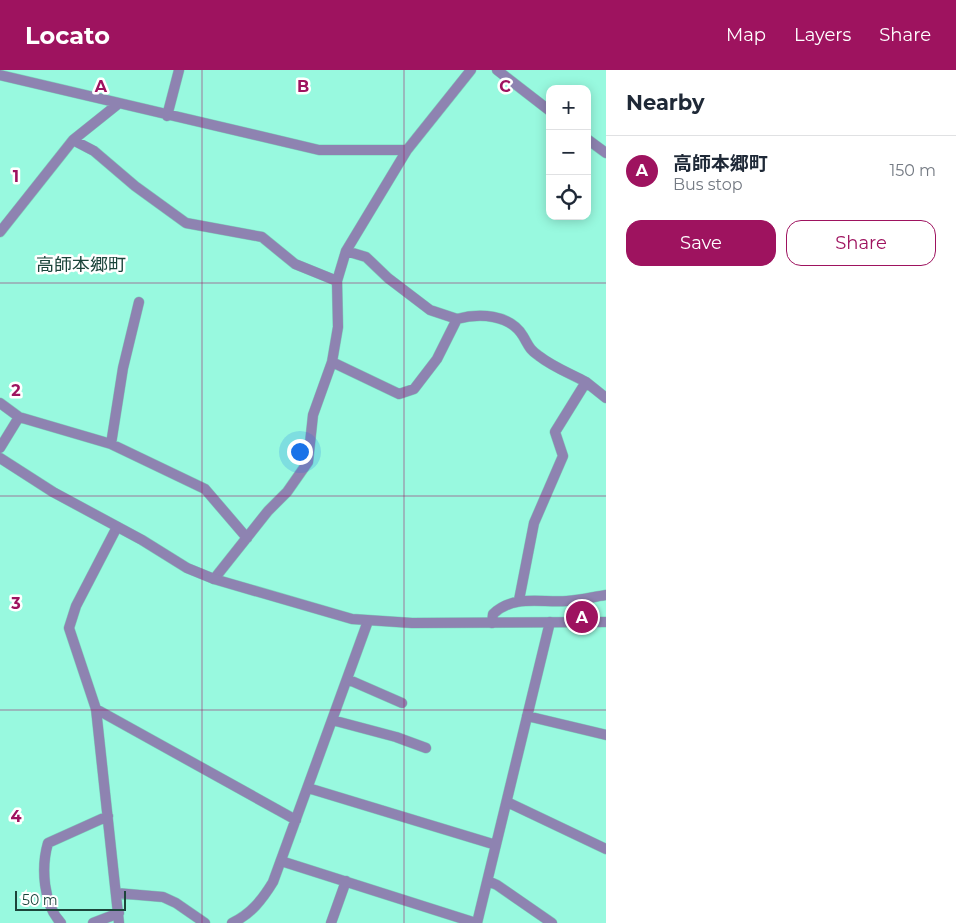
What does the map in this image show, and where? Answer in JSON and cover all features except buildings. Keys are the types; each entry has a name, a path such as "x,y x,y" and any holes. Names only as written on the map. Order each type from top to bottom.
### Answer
{"street":[{"path":"167,116 178,70"},
{"path":"214,578 268,511 287,492 308,462 313,415 332,362 338,327 337,281 346,251 407,150 471,70"},
{"path":"498,70 546,108"},
{"path":"0,75 167,116 320,150 407,150"},
{"path":"0,232 73,140 118,104"},
{"path":"73,140 94,151 135,186 186,223 262,238 295,264 337,281"},
{"path":"591,142 606,153"},
{"path":"346,251 366,258 388,278 430,310 458,319 475,314 501,319 515,327 523,337 526,346 541,358 586,382 606,398"},
{"path":"111,444 122,368 139,302"},
{"path":"332,362 399,394 414,389 437,359 458,319"},
{"path":"519,600 534,522 564,456 555,432 586,382"},
{"path":"0,403 19,417 111,444 204,490 247,538"},
{"path":"0,448 19,417"},
{"path":"0,458 53,492 117,526 187,568 214,578 368,621 606,622"},
{"path":"93,923 119,918 96,709 69,628 76,606 117,526"},
{"path":"492,622 493,614 501,606 519,600 567,601 606,595"},
{"path":"232,923 245,917 263,899 273,882 368,621"},
{"path":"281,861 477,923 550,622"},
{"path":"347,679 402,703"},
{"path":"96,709 296,820"},
{"path":"527,716 606,735"},
{"path":"332,720 396,737 426,748"},
{"path":"308,788 496,845"},
{"path":"507,802 606,849"},
{"path":"61,923 47,900 45,854 48,843 108,816"},
{"path":"488,881 497,885 552,923"},
{"path":"331,923 346,882"},
{"path":"116,893 163,897 176,903 205,923"}],"place":[{"name":"高師本郷町","path":"582,617"}],"district":[{"name":"高師本郷町","path":"81,265"}]}
